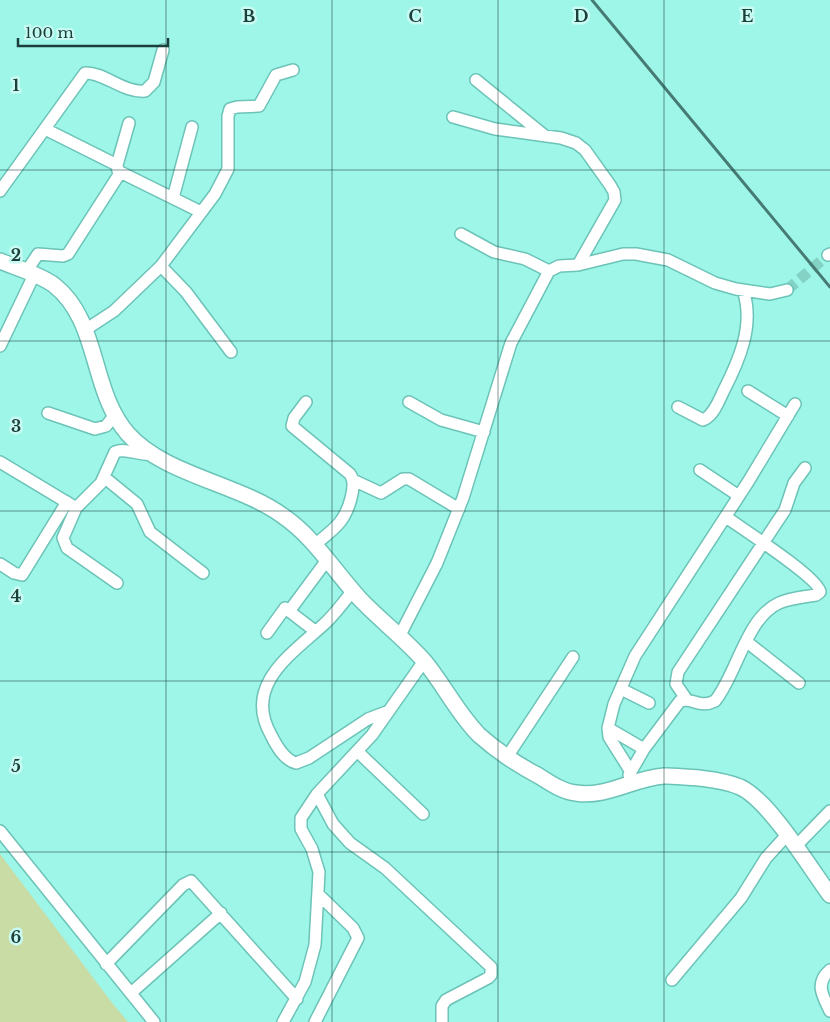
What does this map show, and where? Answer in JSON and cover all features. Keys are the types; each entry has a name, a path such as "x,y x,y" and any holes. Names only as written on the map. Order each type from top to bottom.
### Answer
{"street":[{"path":"0,191 85,73 94,74 134,91 148,90 156,77 163,50"},
{"path":"85,330 114,311 161,266 227,174 229,162 229,111 237,106 259,106 276,75 293,70"},
{"path":"476,80 545,136"},
{"path":"453,117 495,129 570,140 580,145 614,192 614,204 578,265"},
{"path":"0,346 38,254 63,256 68,254 119,169 129,123"},
{"path":"173,198 192,127"},
{"path":"45,129 201,212"},
{"path":"461,234 494,252 525,259 550,271"},
{"path":"400,636 437,563 459,509 511,343 550,271 559,266 578,265 623,254 650,256 668,260 715,283 744,290 775,294 787,290"},
{"path":"0,262 30,274 58,289 77,314 85,330 114,416 134,440 154,454 282,515 314,546 353,591 424,660 479,735 508,757 555,786 573,793 586,794 664,776 733,785 753,796 769,812 830,895"},
{"path":"161,266 186,292 231,352"},
{"path":"678,407 703,420 709,416 720,398 742,349 748,308 744,290"},
{"path":"748,391 788,416"},
{"path":"306,402 294,418 292,426 348,472 353,480 383,493 403,479 409,479 459,509"},
{"path":"409,402 441,420 484,432"},
{"path":"631,772 609,737 608,728 621,689 646,636 726,517 795,404"},
{"path":"48,412 95,429 104,428 114,416"},
{"path":"0,564 14,573 22,575 72,505 96,490 117,450 142,455 154,454"},
{"path":"0,462 72,505"},
{"path":"726,517 763,543 801,570 818,585 820,592 776,604 760,619 715,701 701,705 687,700 676,684 676,676 763,543 788,505 794,483 805,468"},
{"path":"700,470 739,496"},
{"path":"104,477 137,504 150,532 203,573"},
{"path":"314,546 341,521 348,509 353,480"},
{"path":"72,505 65,533 64,546 117,584"},
{"path":"290,610 327,560"},
{"path":"353,591 274,672 263,691 261,702 269,732 288,760 296,763 301,762 368,719 389,711"},
{"path":"267,633 283,609 290,610 315,632"},
{"path":"747,642 799,683"},
{"path":"508,757 573,657"},
{"path":"283,1022 297,1000 305,982 315,946 318,894 317,860 300,824 306,810 317,794 357,751 389,711 424,660"},
{"path":"621,689 649,703"},
{"path":"623,786 644,749 679,703 687,700"},
{"path":"608,728 644,749"},
{"path":"357,751 423,814"},
{"path":"317,794 334,824 350,843 385,868 491,967 491,975 488,978 444,1003 442,1022"},
{"path":"672,980 741,898 766,858 791,842 830,812"},
{"path":"0,831 154,1022"},
{"path":"106,964 188,881 197,885 297,1000"},
{"path":"315,1022 358,938 353,928 318,894"},
{"path":"131,993 221,913"},
{"path":"830,970 823,976 820,988 830,1011"}],"green space":[{"path":"0,854 113,1004 128,1022 0,1022"}],"tunnel":[{"path":"787,290 828,255"}],"railway":[{"path":"592,0 830,287"}]}
